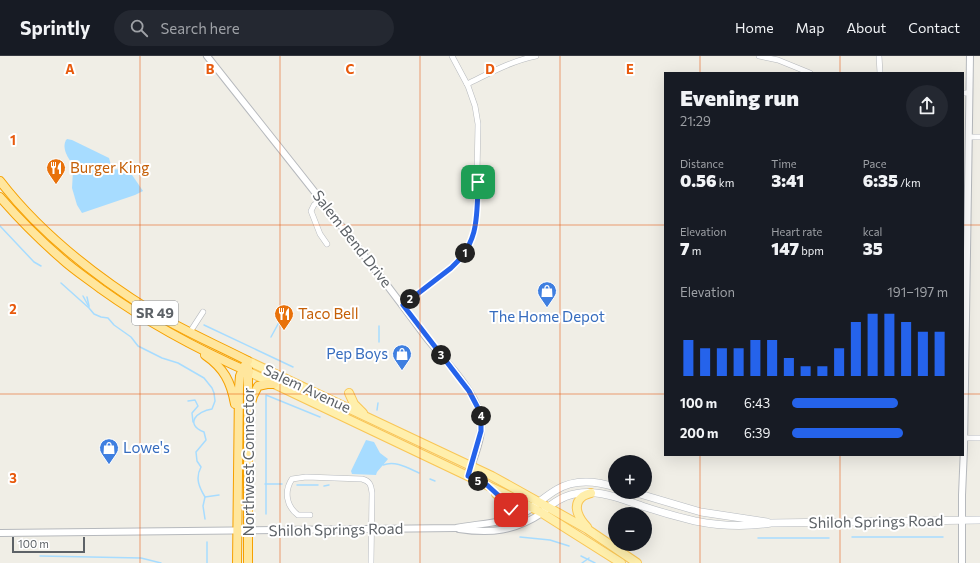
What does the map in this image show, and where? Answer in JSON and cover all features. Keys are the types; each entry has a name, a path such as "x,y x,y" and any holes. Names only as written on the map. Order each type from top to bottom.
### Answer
{"highway":[{"name":"Salem Avenue","path":"0,181 15,200 69,252 126,294 151,311 248,361"},
{"name":"Salem Avenue","path":"0,197 17,216 63,260 118,301 181,339 246,370"},
{"path":"17,216 31,222 60,249 69,252"},
{"path":"63,260 72,261 93,277 126,294"},
{"name":"SR 49","path":"181,339 217,364 223,371 230,384 238,418"},
{"path":"238,418 238,388 246,370 248,361"},
{"name":"Northwest Connector","path":"246,370 249,414 248,563"},
{"path":"249,414 253,396 258,386 274,384"},
{"name":"Northwest Connector","path":"237,563 238,418"}],"main road":[{"name":"Salem Avenue","path":"248,361 471,466 549,507 637,563"},
{"name":"Salem Avenue","path":"246,370 487,485 542,513 621,563"},
{"path":"349,393 354,404 366,417"},
{"name":"Shiloh Springs Road","path":"532,508 557,489 574,484 594,482 608,485"},
{"path":"487,485 511,506 509,516 504,521"},
{"path":"591,493 582,497 579,501 577,511 578,516 584,524 596,536"},
{"name":"Shiloh Springs Road","path":"542,513 553,503 572,495 591,493 612,495 655,510 716,525 754,526 771,523 980,520"},
{"name":"Shiloh Springs Road","path":"652,498 701,512 771,523"}],"street":[{"name":"Salem Bend Drive","path":"207,56 469,391 477,405 481,417 481,431 468,476"},
{"path":"403,305 458,262 467,250 473,235 476,218 479,132 475,106 467,84 452,56"},
{"path":"467,84 502,67 536,56"},
{"path":"759,56 778,60 808,72"},
{"path":"879,56 880,72"},
{"path":"970,56 966,93 969,137 964,438 980,438"},
{"path":"969,137 980,137"},
{"path":"321,200 314,205 311,211 320,234 327,244"},
{"path":"190,332 203,312"},
{"path":"962,563 961,521 963,456"},
{"path":"310,515 298,515 290,507 287,499 287,492 288,485 292,479 306,477 362,479 367,481 371,488 371,563"},
{"name":"Shiloh Springs Road","path":"0,533 456,528 475,524 504,521 532,508"},
{"name":"Shiloh Springs Road","path":"456,528 475,532 498,531 521,525 542,513"}],"water":[{"path":"67,139 109,158 111,165 83,166 72,163 65,148 65,142"},
{"path":"128,169 143,191 82,213 77,205 72,188 73,171"},
{"path":"366,440 374,442 380,453 388,459 376,475 352,474 351,471"}],"waterway":[{"path":"0,226 34,262 41,266"},
{"path":"61,283 94,314 108,318 114,325 131,337 138,346 162,358 178,363 204,378 212,388 215,401 212,409 202,412 195,418 194,422 198,429 204,432 206,440 196,452 197,461 201,467 198,479 205,497 203,506 205,519"},
{"path":"83,296 89,307"},
{"path":"87,297 89,306"},
{"path":"271,337 284,313"},
{"path":"204,325 293,367"},
{"path":"379,326 379,342"},
{"path":"266,514 266,395 320,417"},
{"path":"188,401 195,400 198,406 192,413 193,422"},
{"path":"377,410 378,403"},
{"path":"383,465 392,463 397,464 419,473"},
{"path":"430,479 435,481"},
{"path":"265,484 282,484"},
{"path":"297,485 318,485"},
{"path":"324,486 329,485"},
{"path":"205,497 219,495"},
{"path":"520,537 550,540 569,546"},
{"path":"852,537 943,537"},
{"path":"758,538 829,538"},
{"path":"207,542 207,563"},
{"path":"40,556 141,558 161,563"},
{"path":"581,556 595,563"},
{"path":"582,563 589,558"}],"place":[{"name":"Burger King","path":"56,185"},
{"name":"The Home Depot","path":"547,308"},
{"name":"Taco Bell","path":"284,331"},
{"name":"Pep Boys","path":"402,371"},
{"name":"Lowe's","path":"109,465"}],"route":[{"path":"478,182 476,224 467,250 458,262 403,305 426,337 469,391 479,410 482,424 480,440 468,476 487,485 511,506 511,510"}]}
